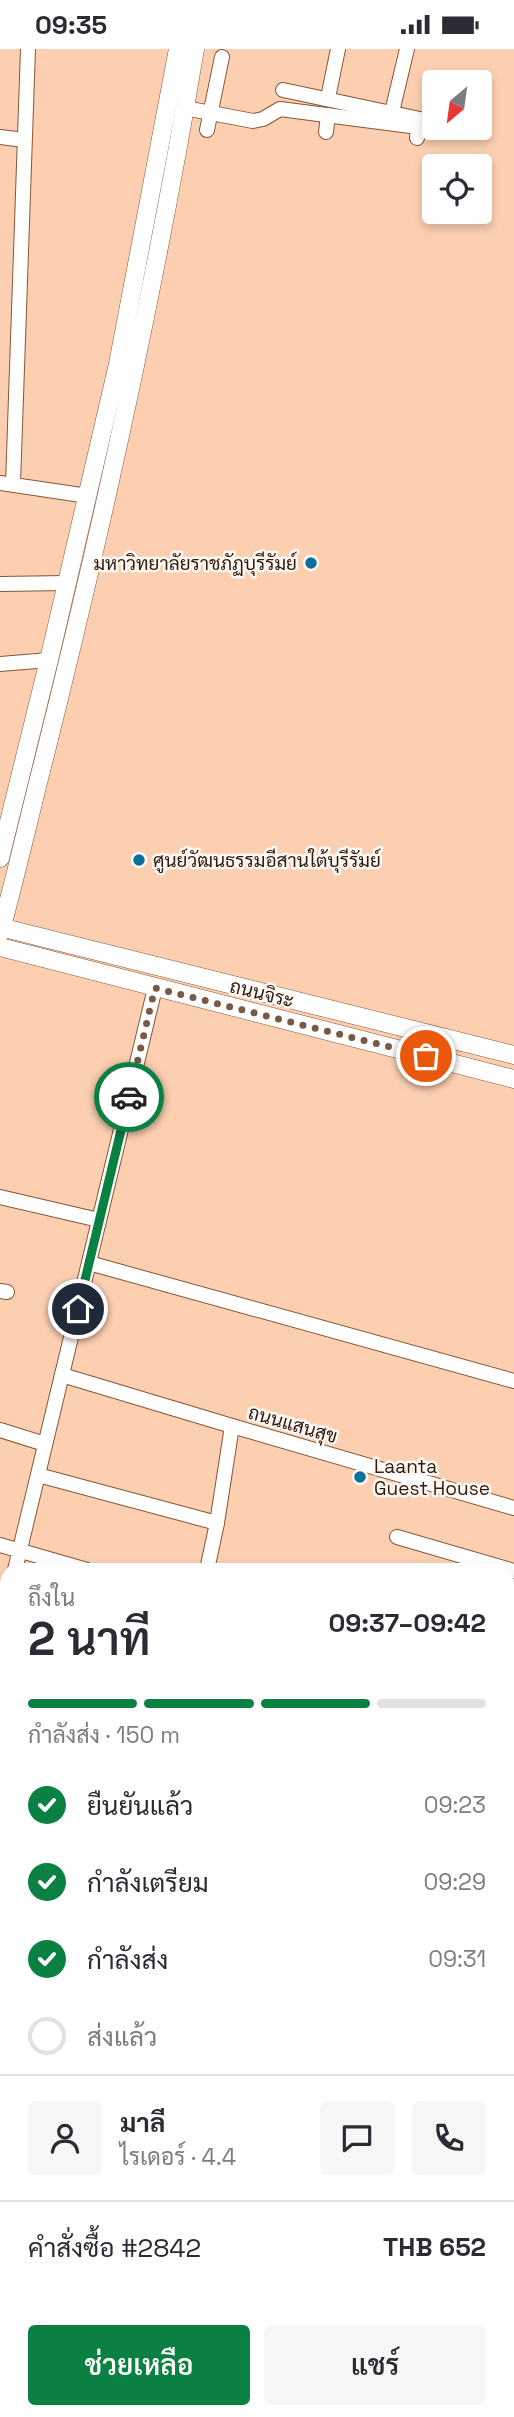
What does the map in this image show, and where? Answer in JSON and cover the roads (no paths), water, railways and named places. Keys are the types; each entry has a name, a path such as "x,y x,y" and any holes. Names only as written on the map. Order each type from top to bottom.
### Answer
{"main road":[{"path":"0,858 118,364 181,61 195,49"},
{"path":"1,929 89,583 134,376 185,108 181,61"},
{"name":"ถนนจิระ","path":"1,929 509,1057"},
{"name":"ถนนจิระ","path":"0,947 514,1077"},
{"path":"495,1074 504,1071 508,1065 505,1054 509,1057 514,1077"}],"street":[{"path":"27,49 6,483 88,496"},
{"path":"328,98 338,49"},
{"path":"392,112 407,49"},
{"path":"207,130 222,57"},
{"path":"283,90 422,119"},
{"path":"185,108 253,121 280,109 328,115 418,127 417,138"},
{"path":"326,132 328,115"},
{"path":"0,137 24,140"},
{"path":"0,584 67,583"},
{"path":"0,664 49,660"},
{"path":"16,1563 155,988"},
{"path":"0,1197 99,1220"},
{"path":"89,1263 514,1381"},
{"name":"ถนนแสนสุข","path":"62,1375 514,1507"},
{"path":"208,1563 232,1426"},
{"path":"0,1430 45,1444"},
{"path":"38,1475 217,1523"},
{"path":"397,1537 465,1563"},
{"path":"0,1545 62,1563"}],"place":[{"name":"มหาวิทยาลัยราชภัฏบุรีรัมย์","path":"311,563"},
{"name":"ศูนย์วัฒนธรรมอีสานใต้บุรีรัมย์","path":"139,860"},
{"name":"Laanta Guest House","path":"360,1477"}]}
